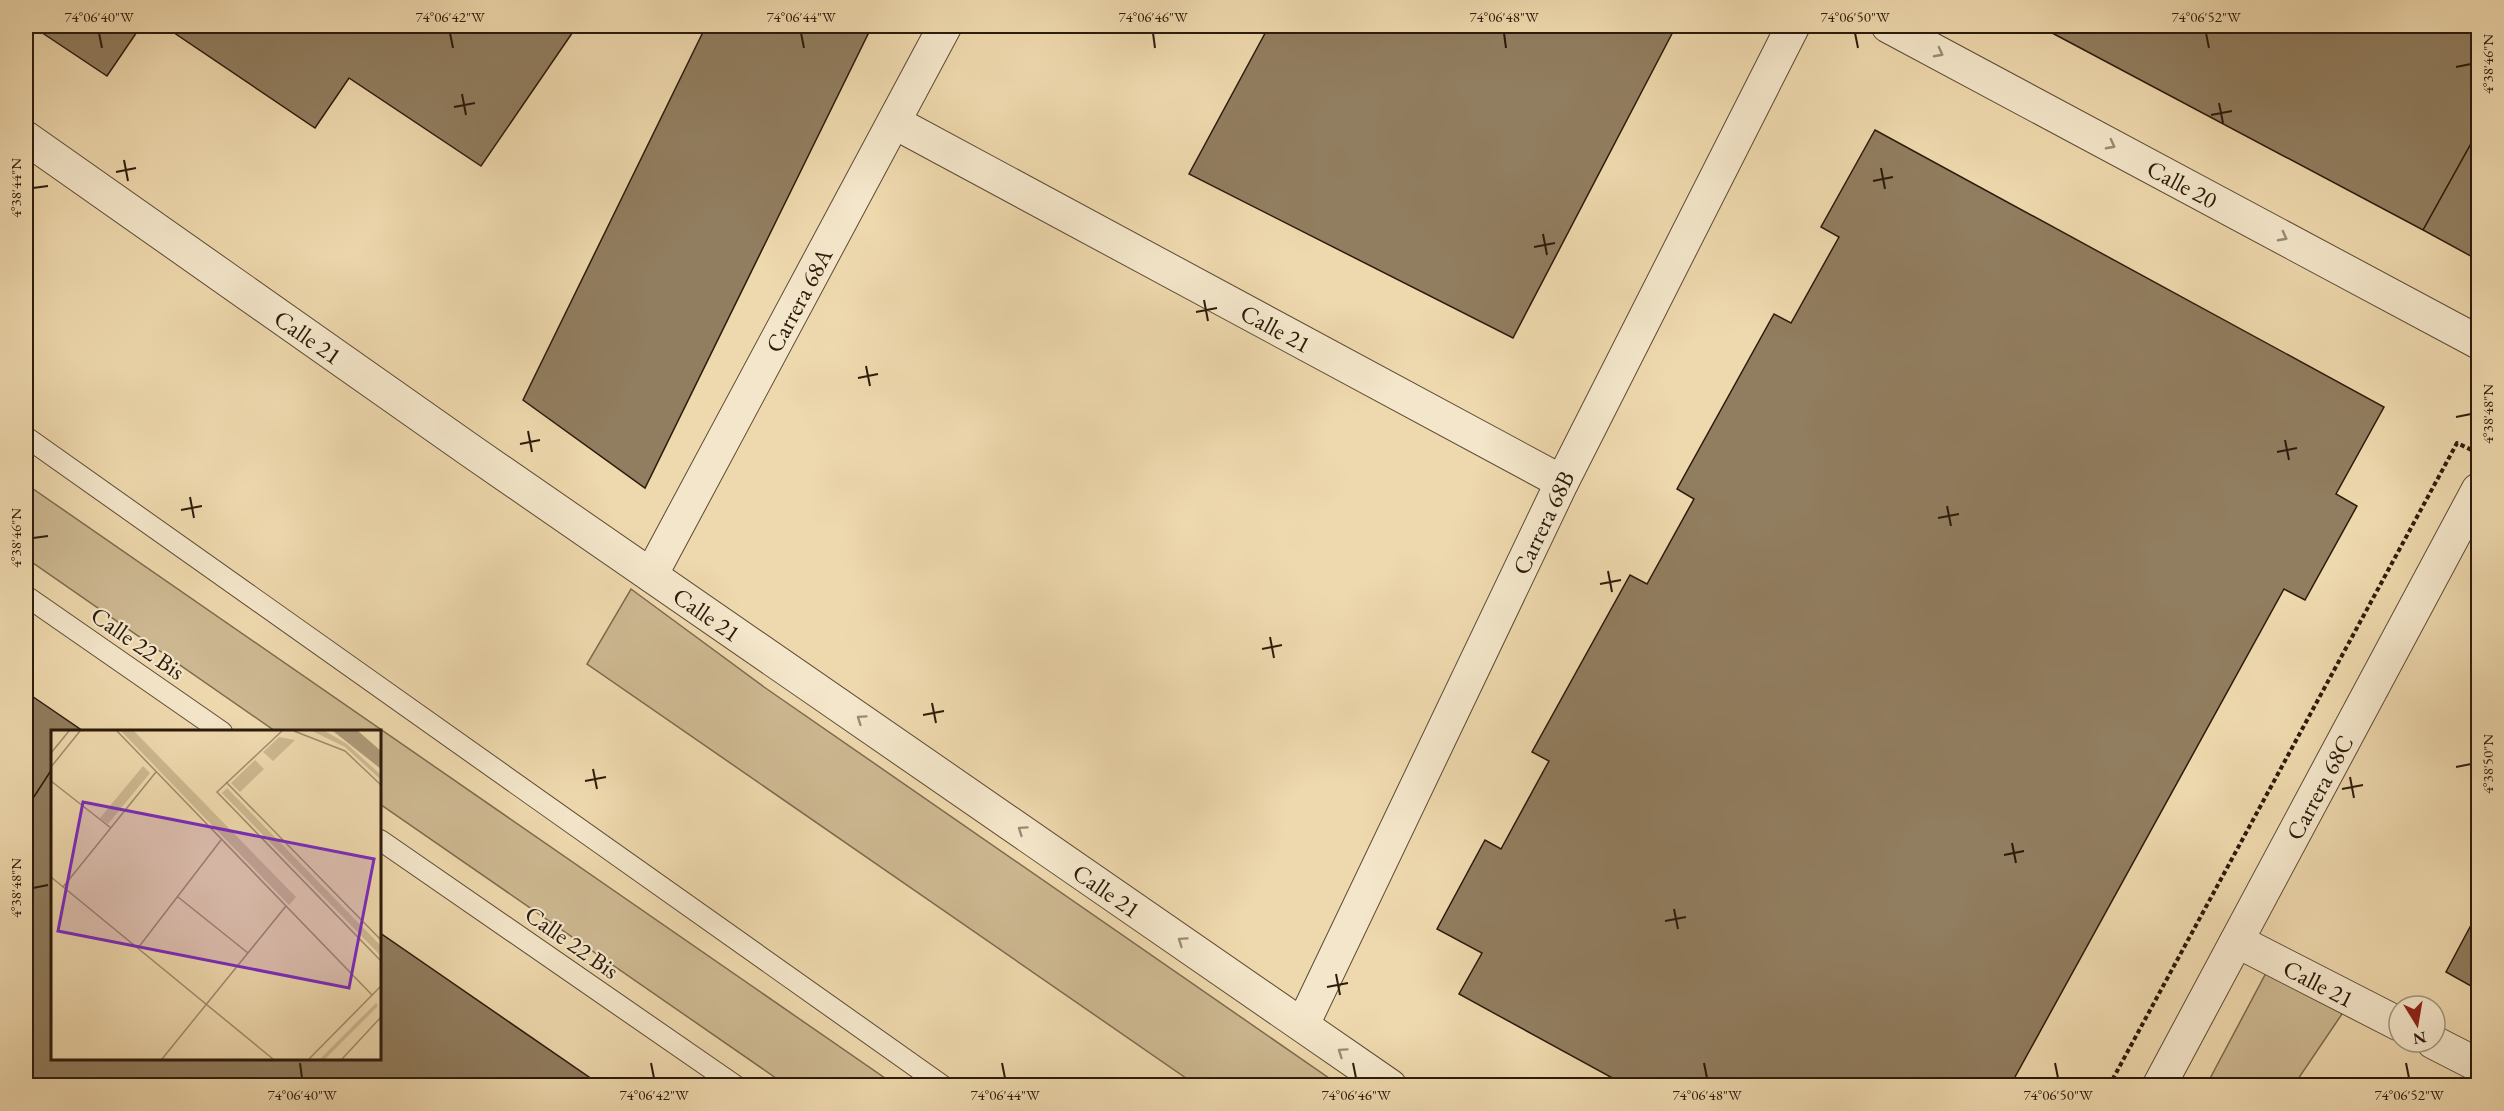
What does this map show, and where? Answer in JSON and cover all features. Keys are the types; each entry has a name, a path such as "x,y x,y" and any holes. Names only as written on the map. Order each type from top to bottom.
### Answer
{"street":[{"name":"Carrera 68A","path":"651,575 945,26"},
{"name":"Carrera 68B","path":"1303,1024 1562,482 1793,26"},
{"name":"Calle 20","path":"1888,26 2478,342"},
{"name":"Calle 21","path":"894,122 1562,482"},
{"name":"Calle 21","path":"26,138 461,445 1390,1086"},
{"name":"Carrera 68C","path":"2159,1086 2478,490"},
{"name":"Calle 21","path":"2236,941 2387,1018"},
{"path":"2447,1049 2478,1065"}],"lane":[{"path":"26,437 943,1086"},
{"name":"Calle 22 Bis","path":"26,596 219,730"},
{"name":"Calle 22 Bis","path":"381,841 736,1086"}],"path":[{"path":"2109,1086 2457,443 2478,453"}],"shaded area":[{"path":"26,484 895,1085 786,1085 381,805 381,730 274,730 26,558"},
{"path":"631,589 764,687 1339,1085 1196,1085 587,664"},
{"path":"2266,973 2344,1011 2294,1085 2206,1086"}],"building":[{"path":"32,26 141,26 107,76"},
{"path":"164,26 577,26 481,166 349,78 315,128"},
{"path":"706,26 872,26 645,488 523,400"},
{"path":"1269,26 1475,26 1487,31 1489,26 1676,26 1513,338 1189,174"},
{"path":"2039,26 2478,26 2478,131 2423,230"},
{"path":"1875,130 2384,407 2336,494 2357,506 2305,600 2284,589 2010,1086 1627,1086 1459,994 1482,953 1437,929 1485,840 1501,849 1549,761 1532,752 1630,575 1647,584 1694,499 1677,489 1774,314 1791,323 1839,237 1821,227"},
{"path":"2478,131 2478,260 2423,230"},
{"path":"26,692 80,729 51,730 51,771 26,809"},
{"path":"51,771 51,1060 381,1060 381,934 602,1086 26,1086 26,809"},
{"path":"2478,912 2478,990 2446,972"}]}
